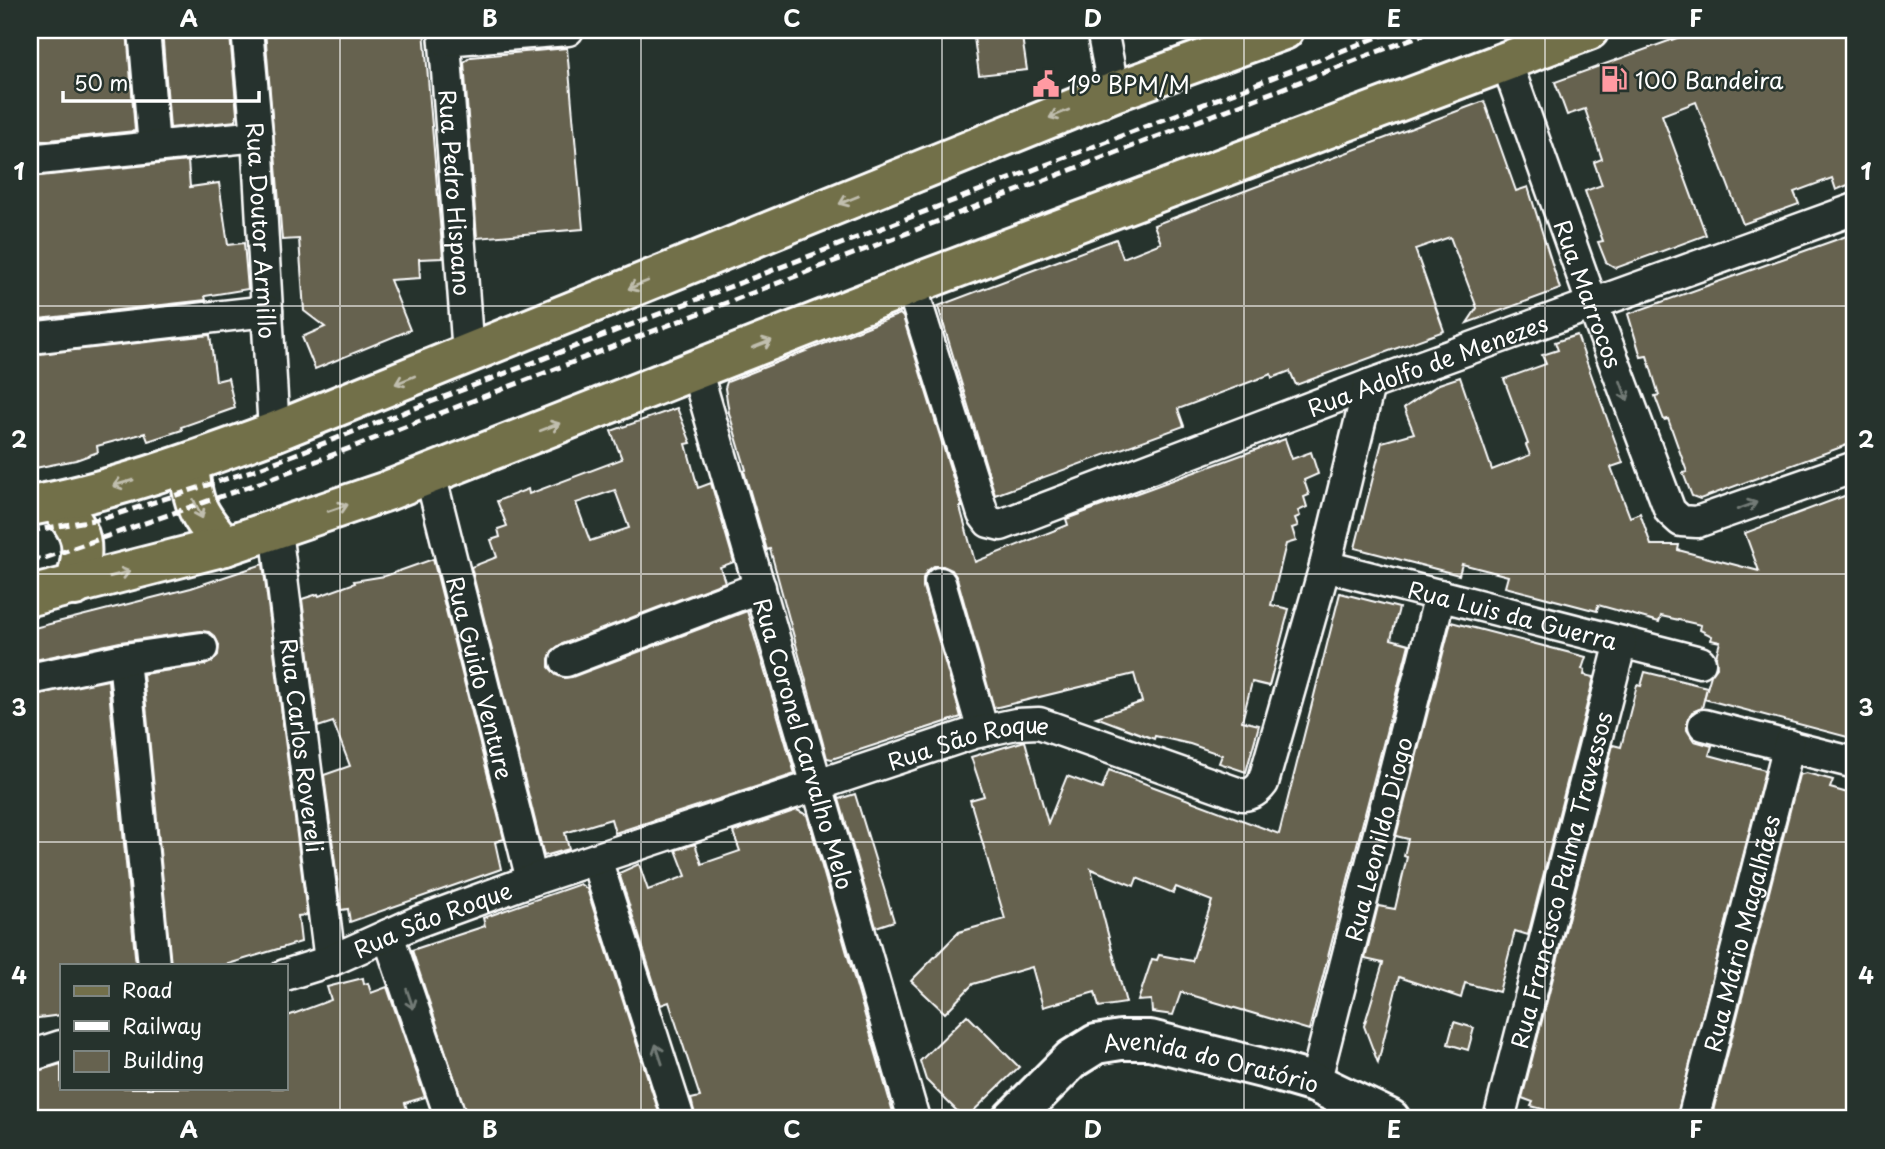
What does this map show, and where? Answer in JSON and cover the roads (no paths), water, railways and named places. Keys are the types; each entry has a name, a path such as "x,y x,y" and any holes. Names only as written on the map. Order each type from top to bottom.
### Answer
{"main road":[{"path":"43,504 189,464 274,432 1114,92 1284,30"},
{"path":"30,596 225,547 276,530 430,474 911,285 1589,30"},
{"path":"189,464 190,487 198,513 225,547"},
{"path":"43,504 73,520 80,534 81,562 75,586"},
{"name":"Avenida do Oratório","path":"1012,1119 1072,1059 1096,1044 1121,1040 1150,1040 1315,1083 1390,1119"}],"street":[{"path":"144,30 154,146"},
{"name":"Rua Doutor Armillo","path":"247,30 257,136 274,432"},
{"path":"444,35 568,30"},
{"path":"1102,30 1114,92"},
{"name":"Rua Pedro Hispano","path":"444,35 468,354"},
{"name":"Rua Marrocos","path":"1506,61 1670,512 1681,522 1714,518 1855,467"},
{"path":"30,160 257,136"},
{"name":"Rua Adolfo de Menezes","path":"911,285 983,514 989,522 1001,525 1592,303 1855,209"},
{"path":"30,338 268,311"},
{"name":"Rua Coronel Carvalho Melo","path":"696,369 914,1119"},
{"name":"Rua São Roque","path":"287,974 330,961 388,935 532,880 816,784 983,731 1016,724 1039,723 1243,795 1251,794 1263,783 1325,566 1369,386"},
{"name":"Rua Guido Venture","path":"430,474 532,880"},
{"name":"Rua Carlos Rovereli","path":"276,530 330,961"},
{"name":"Rua Luis da Guerra","path":"1325,566 1700,662"},
{"path":"940,583 983,731"},
{"path":"566,661 760,587"},
{"name":"Rua Leonildo Diogo","path":"1315,1083 1440,595"},
{"name":"Rua Francisco Palma Travessos","path":"1499,1119 1622,642"},
{"path":"30,680 124,660 202,648"},
{"path":"124,660 155,964"},
{"path":"1704,725 1855,762"},
{"name":"Rua Mário Magalhães","path":"1693,1119 1789,745"},
{"path":"596,859 679,1119"},
{"path":"388,935 451,1119"},
{"path":"30,1056 60,1046"}],"railway":[{"path":"30,531 105,518 257,469 1396,30"},
{"path":"30,560 45,558 262,482 1434,30"}],"place":[{"name":"100 Bandeira","path":"1614,79"},
{"name":"19º BPM/M","path":"1046,84"}]}
